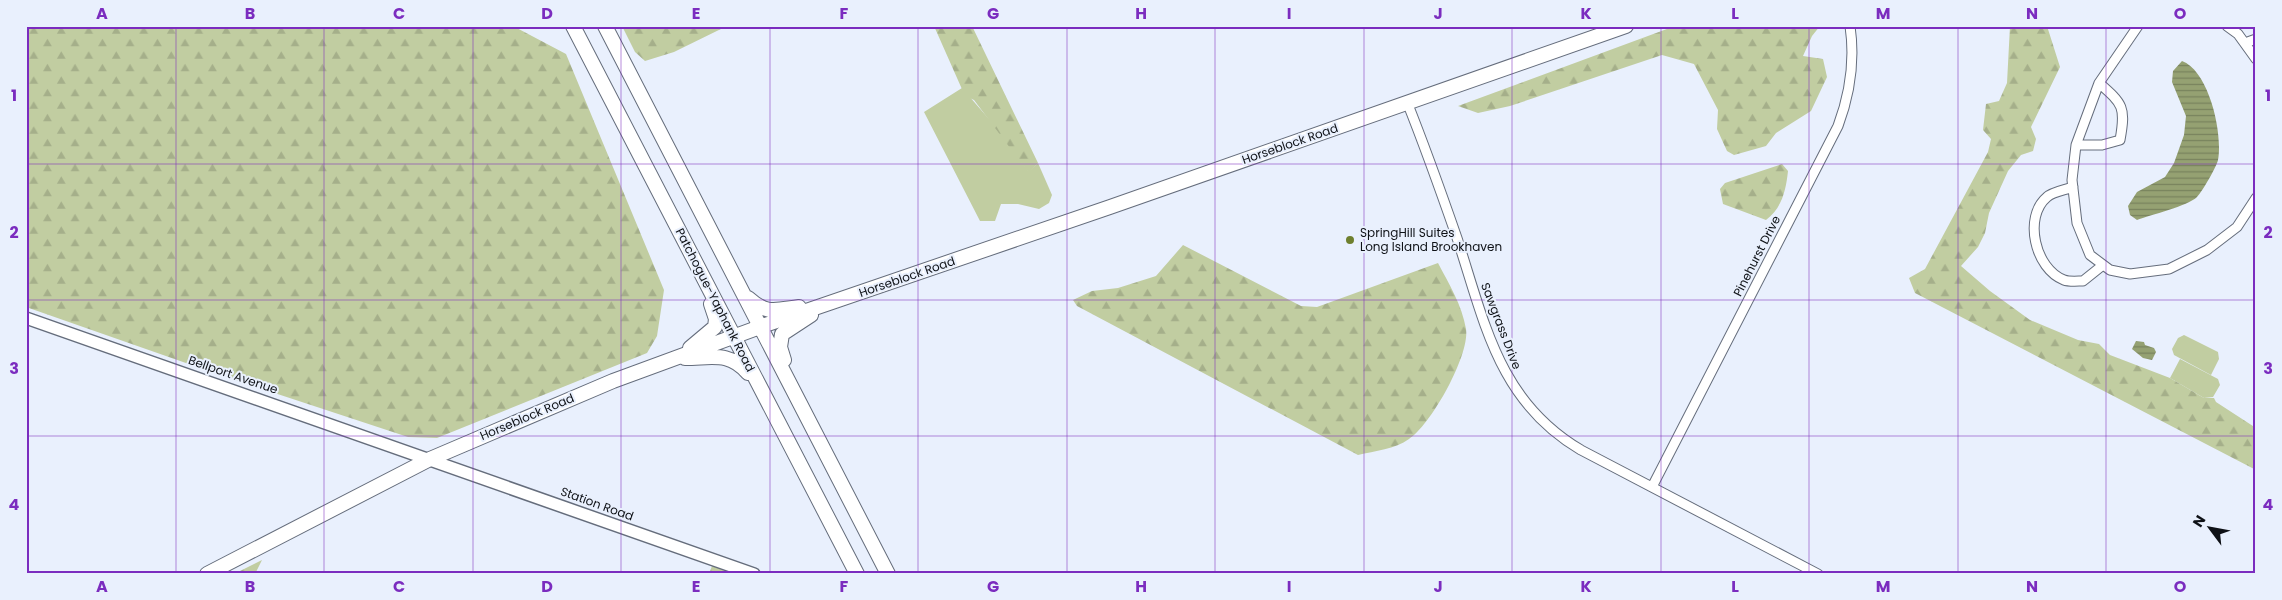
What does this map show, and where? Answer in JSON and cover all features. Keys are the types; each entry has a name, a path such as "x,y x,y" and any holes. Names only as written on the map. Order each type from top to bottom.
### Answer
{"main road":[{"name":"Patchogue-Yaphank Road","path":"573,26 857,574"},
{"path":"605,26 888,574"},
{"name":"Horseblock Road","path":"208,574 430,459 579,394 734,336 1110,207 1626,26"},
{"path":"677,357 708,334 716,323 702,275"},
{"path":"743,294 758,307 769,311 833,302"},
{"path":"794,391 780,347 780,338 786,331 833,302"},
{"name":"Bellport Avenue","path":"26,318 430,459"},
{"path":"677,357 732,359 740,363 759,385"},
{"name":"Station Road","path":"430,459 754,574"},
{"path":"849,559 851,574"}],"street":[{"name":"Pinehurst Drive","path":"1652,488 1838,126 1850,84 1852,53 1850,26"},
{"path":"2138,26 2099,82 2076,145 2073,187 2077,223 2090,256 2110,270 2130,274 2169,269 2190,260 2237,227 2256,198"},
{"path":"2227,26 2238,34 2256,60"},
{"path":"2244,43 2256,40"},
{"path":"2076,145 2102,145 2120,140 2123,120 2120,102 2099,82"},
{"name":"Sawgrass Drive","path":"1408,102 1490,337 1507,376 1528,407 1555,434 1581,450 1818,574"},
{"path":"2073,187 2047,196 2034,217 2036,247 2045,265 2064,280 2083,281 2103,266"}],"green space":[{"path":"26,26 513,26 566,54 664,290 657,336 647,353 437,438 408,437 223,376 26,307"},
{"path":"622,26 727,26 674,52 645,61 635,52"},
{"path":"934,26 972,26 1038,163 1029,173 974,100 965,96"},
{"path":"1675,26 1820,26 1812,36 1803,56 1823,59 1827,77 1811,111 1776,133 1766,146 1734,155 1727,151 1717,129 1718,110 1694,64 1662,55 1510,106 1478,113 1458,106"},
{"path":"2010,26 2047,26 2060,67 2031,127 2036,139 2033,151 2021,155 2008,171 1989,213 1985,233 1978,247 1961,266 1990,291 2030,320 2078,340 2099,344 2110,355 2170,378 2204,398 2214,398 2216,402 2256,428 2256,470 1915,293 1909,278 1925,269 1988,152 1991,139 1983,130 1986,104 1999,101 2007,83"},
{"path":"962,88 995,126 1029,172 1038,163 1052,195 1049,203 1039,209 1018,204 1001,204 995,221 980,221 924,112"},
{"path":"1782,164 1788,171 1784,192 1776,210 1766,220 1723,204 1720,189 1725,183"},
{"path":"1183,245 1301,306 1317,307 1438,263 1458,303 1466,329 1466,341 1456,372 1428,420 1409,439 1391,447 1358,455 1077,306 1073,300 1092,291 1118,288 1156,276"},
{"path":"2184,335 2218,352 2219,359 2211,375 2174,355 2172,349 2178,338"},
{"path":"2180,359 2218,379 2220,385 2213,397 2204,398 2170,378"},
{"path":"262,560 255,574 234,574"},
{"path":"712,566 734,574 709,574"}],"shaded area":[{"path":"2182,61 2192,67 2207,90 2216,119 2219,148 2218,160 2209,179 2197,197 2177,207 2137,220 2130,215 2128,206 2137,192 2165,177 2174,163 2184,135 2186,116 2172,82 2173,71"},
{"path":"2136,341 2144,342 2145,345 2154,348 2156,352 2152,360 2143,358 2132,349"}],"place":[{"name":"SpringHill Suites Long Island Brookhaven","path":"1350,240"}]}
